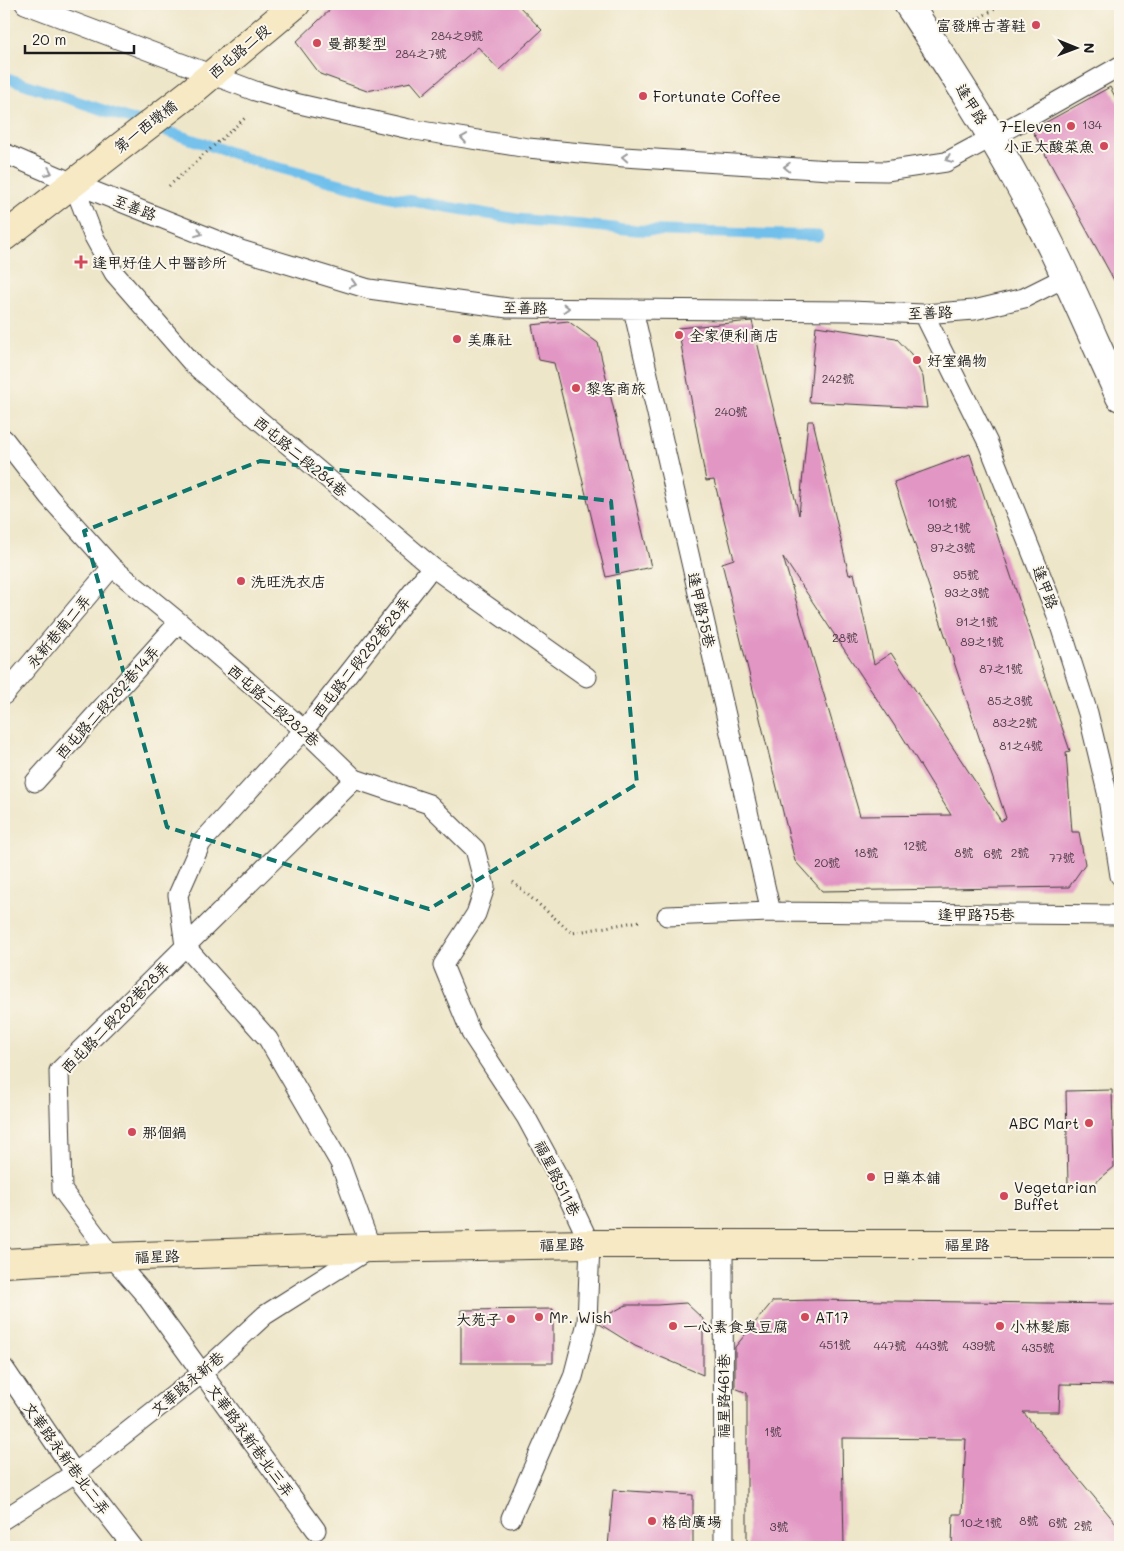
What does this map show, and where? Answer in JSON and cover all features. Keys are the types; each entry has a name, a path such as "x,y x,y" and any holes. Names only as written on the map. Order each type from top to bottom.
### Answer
{"street":[{"name":"西屯路二段","path":"182,98 296,4"},
{"name":"逢甲路","path":"908,4 984,122 1022,188 1066,277 1120,397"},
{"name":"第一西墩橋","path":"74,183 182,98"},
{"path":"4,237 74,183"},
{"name":"福星路","path":"4,1264 112,1257 371,1248 590,1244 1120,1244"}],"lane":[{"path":"25,4 255,91 295,103 409,129 528,148 624,157 830,170 886,171 946,162 1120,66"},
{"name":"至善路","path":"4,153 241,250 369,289 508,308 850,311 924,314 974,310 1024,298 1066,277"},
{"name":"西屯路二段284巷","path":"74,183 93,235 114,273 194,365 432,567 586,677"},
{"name":"逢甲路75巷","path":"633,309 771,912"},
{"name":"逢甲路","path":"924,314 988,443 1056,613 1088,713 1108,792 1120,876"},
{"name":"西屯路二段282巷","path":"4,439 49,497 112,567 304,730 355,778 429,804 475,849 485,887 476,914 443,965"},
{"name":"永新巷南二弄","path":"4,695 112,567"},
{"name":"西屯路二段282巷28弄","path":"185,946 178,895 201,843 304,730 432,567"},
{"name":"西屯路二段282巷14弄","path":"36,782 179,622"},
{"name":"西屯路二段282巷28弄","path":"112,1257 62,1190 59,1071 355,778"},
{"name":"逢甲路75巷","path":"668,916 771,912 1120,915"},
{"path":"185,946 268,1038 340,1163 371,1248"},
{"name":"福星路511巷","path":"443,965 471,1033 526,1117 559,1178 590,1244 587,1323 573,1377 511,1518"},
{"name":"福星路461巷","path":"723,1244 724,1547"},
{"name":"文華路永新巷","path":"4,1519 75,1473 202,1373 264,1316 371,1248"},
{"name":"文華路永新巷北三弄","path":"112,1257 146,1296 316,1530"},
{"name":"文華路永新巷北二弄","path":"4,1368 75,1473 133,1547"}],"path":[{"path":"934,43 1004,4"},
{"path":"169,186 242,120"},
{"path":"513,882 572,933 668,916"}],"highlighted area":[{"path":"260,461 611,501 637,784 429,909 167,827 84,531"}],"building":[{"path":"336,4 517,4 542,30 499,70 478,47 422,95 411,82 367,91 320,74 296,42"},
{"path":"1110,87 1120,106 1120,291 1032,130"},
{"path":"568,321 598,343 651,567 606,577 554,363 539,360 532,325"},
{"path":"752,321 799,515 808,421 813,421 849,575 854,573 874,664 891,653 1001,821 1006,818 894,482 970,454 1070,751 1066,752 1072,832 1079,832 1085,864 1069,887 822,891 795,861 722,563 734,559 714,480 706,481 678,328","holes":["783,557 951,815 860,816"]},
{"path":"816,326 896,338 911,354 923,377 927,408 809,402"},
{"path":"1112,1090 1114,1167 1095,1183 1068,1184 1066,1091"},
{"path":"773,1301 1120,1304 1120,1385 1060,1384 1059,1412 1023,1412 1120,1528 1120,1547 952,1547 953,1514 962,1514 966,1439 842,1438 844,1547 747,1547 747,1393 735,1388 735,1347"},
{"path":"686,1303 703,1319 703,1375 635,1346 598,1323 598,1320 626,1305"},
{"path":"553,1309 553,1363 461,1363 461,1310"},
{"name":"格尚廣場","path":"613,1490 693,1495 693,1547 608,1547"}],"waterway":[{"path":"4,77 268,165 395,198 517,219 636,230 818,236"}],"place":[{"name":"富發牌古著鞋","path":"1036,25"},
{"name":"曼都髮型","path":"317,43"},
{"name":"Fortunate Coffee","path":"643,96"},
{"name":"7-Eleven","path":"1071,126"},
{"name":"小正太酸菜魚","path":"1104,146"},
{"name":"逢甲好佳人中醫診所","path":"81,262"},
{"name":"全家便利商店","path":"679,335"},
{"name":"美廉社","path":"457,339"},
{"name":"好室鍋物","path":"917,360"},
{"name":"黎客商旅","path":"576,388"},
{"name":"洗旺洗衣店","path":"241,581"},
{"name":"ABC Mart","path":"1089,1123"},
{"name":"那個鍋","path":"132,1132"},
{"name":"日藥本舖","path":"871,1177"},
{"name":"Vegetarian Buffet","path":"1004,1196"},
{"name":"Mr. Wish","path":"539,1317"},
{"name":"AT17","path":"805,1317"},
{"name":"大苑子","path":"511,1319"},
{"name":"一心素食臭豆腐","path":"673,1326"},
{"name":"小林髮廊","path":"1000,1326"},
{"name":"格尚廣場","path":"652,1521"}]}
